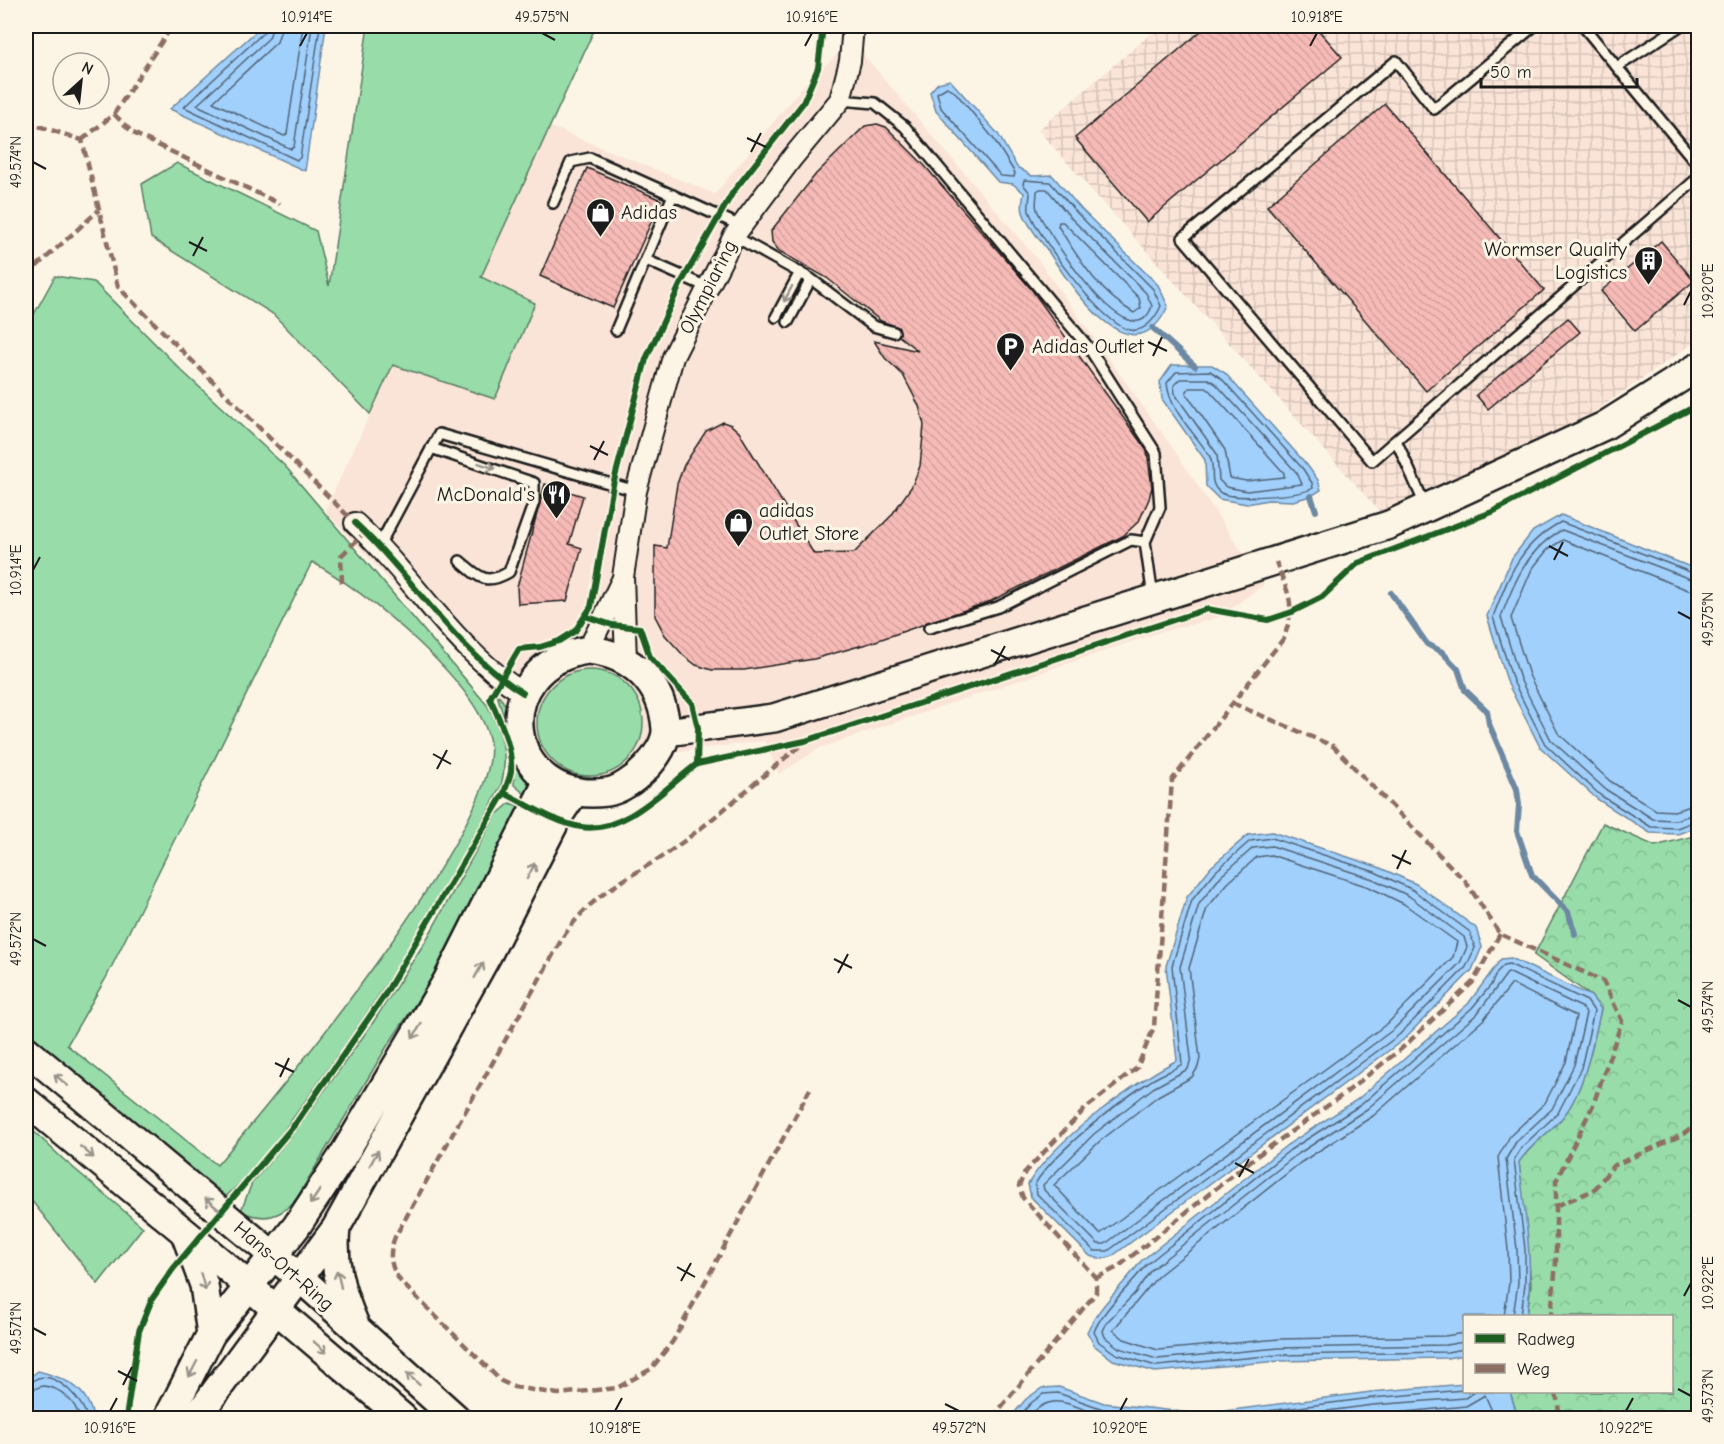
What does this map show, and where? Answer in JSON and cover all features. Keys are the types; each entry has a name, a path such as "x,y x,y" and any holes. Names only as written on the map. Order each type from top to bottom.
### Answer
{"street":[{"name":"Olympiaring","path":"626,660 623,577 636,491 673,357 737,231 792,158 840,100 850,61 853,26"},
{"path":"666,732 774,718 1389,525 1604,426 1698,367"},
{"path":"355,523 379,546 448,627 501,680 523,693"},
{"name":"Olympiaring","path":"588,650 623,577"},
{"path":"588,650 604,652 626,660 645,674 656,691 666,732 652,761 630,783 609,792 574,793 548,781 531,765 521,745 518,717 523,693 545,666 559,657 588,650"},
{"path":"168,1419 211,1334 296,1227 344,1154 447,981 548,781"},
{"path":"196,1419 336,1228 489,952 557,818 574,793"},
{"name":"Hans-Ort-Ring","path":"26,1050 298,1278 456,1419"},
{"name":"Hans-Ort-Ring","path":"26,1101 249,1286 403,1419"},
{"path":"336,1228 335,1262 340,1287 356,1328"},
{"path":"184,1233 204,1285 211,1334"}],"lane":[{"path":"1534,26 1434,109 1396,61 1183,238 1372,461 1698,178"},
{"path":"1583,26 1698,165"},
{"path":"1617,67 1680,26"},
{"path":"840,100 875,103 904,127 1089,348 1156,453 1160,507 1145,542 1153,599"},
{"path":"553,203 571,162 590,158 673,195 737,231 811,279 873,326 894,332"},
{"path":"616,330 673,195"},
{"path":"646,260 707,288"},
{"path":"776,317 800,272"},
{"path":"788,322 811,279"},
{"path":"379,546 439,434 636,491"},
{"path":"1396,440 1427,508"},
{"path":"431,448 534,483 534,502 509,572 496,579 482,579 460,561"},
{"path":"929,628 998,607 1131,540 1145,542"}],"shaded area":[{"path":"1160,26 1698,26 1698,340 1591,414 1381,513 1038,130"},
{"path":"852,41 1038,260 1172,447 1264,585 1217,618 1160,632 820,748 779,774 764,741 674,752 662,761 637,788 533,774 507,706 325,511 393,365 495,399 481,278 549,126 715,194 802,87"}],"green space":[{"path":"368,26 596,26 481,277 535,303 495,399 393,365 370,414 273,314 151,238 142,184 177,163 316,231 329,286"},
{"path":"55,276 94,282 182,371 285,466 487,705 497,724 503,744 504,764 501,786 460,863 415,938 368,1012 285,1128 249,1174 223,1199 26,1038 26,329","holes":["312,562 334,575 389,616 417,641 465,693 482,719 490,743 485,781 461,832 425,893 380,959 332,1023 217,1165 67,1045 106,978"]},
{"path":"590,670 610,674 628,685 639,703 643,723 639,743 628,761 610,772 590,776 570,772 552,761 541,743 537,723 541,703 552,685 570,674"},
{"path":"497,694 512,716 523,742 528,770 526,795 514,785 515,759"},
{"path":"510,803 520,807 450,952 386,1048 297,1198 285,1210 272,1216 257,1216 241,1211 252,1183 299,1126 372,1024 425,942 496,815"},
{"path":"1603,823 1655,846 1698,835 1698,1418 1518,1418 1510,1393 1673,1393 1673,1315 1527,1315 1531,1284 1519,1162 1570,1107 1587,1067 1601,1009 1591,996 1534,955"},
{"path":"26,1124 63,1159 143,1227 98,1284 31,1200 26,1200"}],"water":[{"path":"262,26 326,26 305,171 170,109"},
{"path":"950,80 998,134 1017,167 1032,176 1052,175 1081,209 1158,285 1168,306 1154,327 1138,335 1121,331 1104,320 1087,304 1027,222 1022,210 1024,193 1013,184 998,182 936,111 930,92 938,83"},
{"path":"1172,365 1212,365 1225,373 1307,465 1318,480 1321,490 1311,496 1293,501 1268,500 1247,504 1219,499 1206,486 1205,460 1162,399 1160,382"},
{"path":"1561,515 1698,570 1698,826 1678,834 1650,833 1597,799 1540,747 1508,684 1487,616 1512,558 1533,531"},
{"path":"1272,832 1378,867 1416,884 1476,928 1482,947 1472,970 1403,1040 1111,1257 1100,1259 1090,1256 1031,1197 1028,1184 1056,1149 1095,1115 1138,1083 1177,1060 1166,966 1187,897 1211,867 1248,835"},
{"path":"1511,958 1591,996 1601,1009 1587,1066 1570,1107 1519,1162 1529,1258 1527,1315 1463,1315 1463,1355 1447,1358 1280,1361 1155,1372 1113,1360 1095,1346 1087,1332 1092,1322 1141,1261 1287,1145 1358,1099 1468,1004 1501,959"},
{"path":"38,1371 58,1377 74,1386 86,1399 93,1418 26,1418 26,1380"},
{"path":"1463,1384 1463,1393 1510,1393 1518,1418 1010,1418 1026,1399 1042,1388 1059,1387 1104,1403 1201,1414 1371,1392"}],"building":[{"path":"1207,26 1315,26 1342,57 1147,222 1075,138"},
{"path":"1385,104 1544,290 1426,391 1267,206"},
{"name":"Adidas Outlet","path":"877,124 886,127 925,166 1032,290 1147,451 1152,487 1149,499 1139,521 1123,536 991,601 870,643 814,659 744,670 712,670 696,665 684,656 665,635 655,616 655,546 667,548 677,484 684,465 706,431 723,422 739,432 814,554 854,553 891,516 912,486 920,466 924,425 919,406 903,375 885,358 874,341 918,351 899,336 898,327 881,321 827,278 779,251 772,242 771,231 816,174 865,126"},
{"name":"Adidas","path":"587,168 661,200 613,308 540,276"},
{"name":"Wormser Quality Logistics","path":"1661,241 1694,281 1635,331 1601,291"},
{"path":"1568,318 1580,332 1488,409 1476,395"},
{"name":"McDonald's","path":"545,484 583,496 569,544 582,548 567,601 518,604 517,587"}],"waterway":[{"path":"1153,328 1195,366"},
{"path":"1311,496 1316,511"},
{"path":"1391,593 1427,644 1442,652 1458,669 1465,690 1487,711 1489,724 1517,789 1519,805 1517,831 1532,875 1568,912 1575,934"}],"marked path":[{"path":"82,140 114,114 172,26"},
{"path":"114,114 133,133 280,204"},
{"path":"26,122 82,140 118,287 355,523"},
{"path":"26,276 99,210"},
{"path":"342,583 341,556 365,532"},
{"path":"992,1418 1096,1293 1096,1278 1023,1198 1019,1186 1025,1172 1086,1108 1137,1068 1154,1027 1172,780 1284,638 1290,607 1276,562"},
{"path":"1232,703 1333,746 1466,882 1500,934 1603,981 1622,1021 1593,1105 1556,1181 1556,1263 1551,1315"},
{"path":"800,746 692,835 601,896 575,921 563,937 395,1237 391,1249 394,1271 401,1282 501,1381 514,1387 558,1394 617,1388 651,1369 673,1341 810,1089"},
{"path":"1096,1278 1118,1267 1254,1158 1344,1094 1401,1049 1473,982 1500,934"},
{"path":"1556,1206 1594,1190 1613,1166 1684,1134 1698,1123"},
{"path":"1556,1393 1560,1418"}],"cycle path":[{"path":"126,1418 139,1331 152,1299 173,1269 296,1123 384,996 504,793 511,771 510,752 505,733 490,698 519,649 540,647 559,641 575,631 591,607 613,485 646,359 680,285 733,192 803,103 818,68 823,26"},
{"path":"697,764 805,741 1207,609 1268,620 1292,612 1322,597 1358,563 1492,512 1698,405"},
{"path":"355,523 397,566 476,656 523,693"},
{"path":"504,793 561,822 581,827 597,827 613,823 643,807 697,764 698,728 692,703 650,657 640,628 612,625 585,616"}],"place":[{"name":"Adidas","path":"600,238"},
{"name":"Wormser Quality Logistics","path":"1648,286"},
{"name":"Adidas Outlet","path":"1011,372"},
{"name":"McDonald's","path":"556,520"},
{"name":"adidas Outlet Store","path":"738,548"}]}
